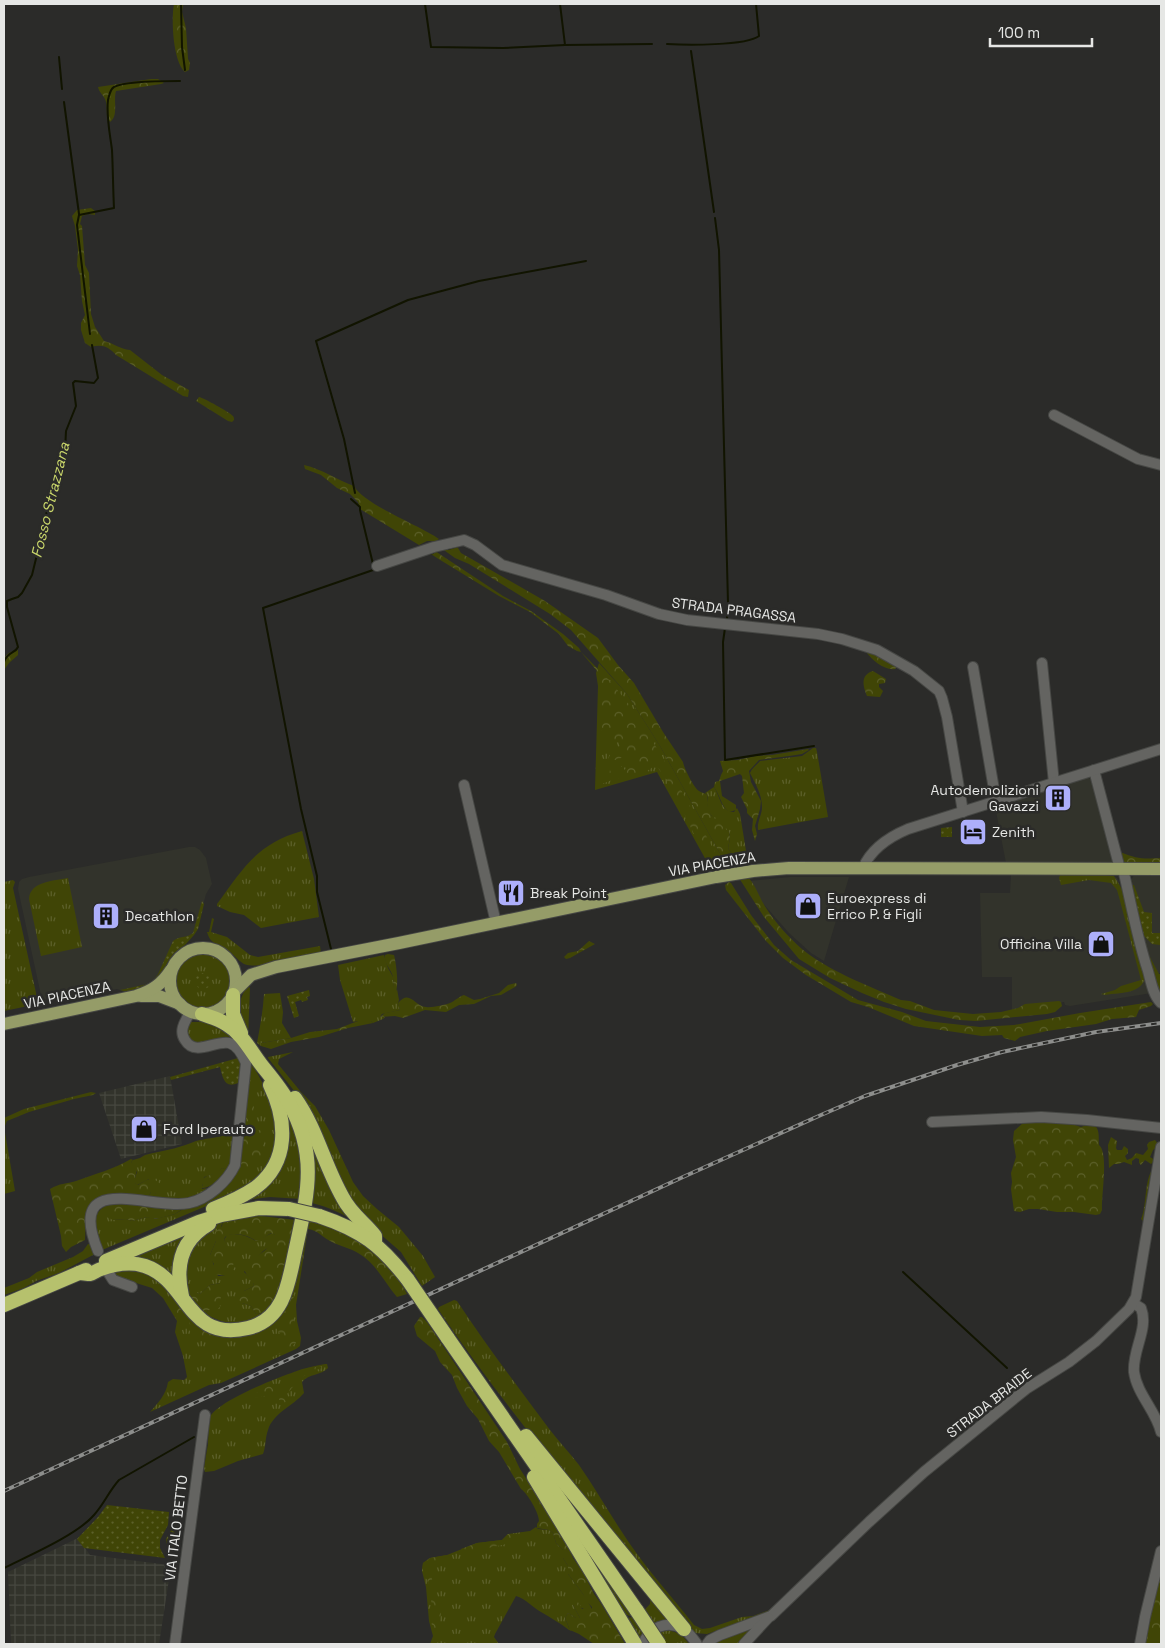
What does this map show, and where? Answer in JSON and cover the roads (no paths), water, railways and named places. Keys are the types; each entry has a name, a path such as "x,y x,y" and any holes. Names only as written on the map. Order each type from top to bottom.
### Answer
{"highway":[{"path":"79,1273 90,1274 122,1263 142,1265 169,1280 182,1299 203,1322 216,1328 228,1330 241,1330 256,1326 267,1320 281,1304 287,1290 307,1196 309,1162 304,1136 296,1116 247,1043 233,1014 234,993"},
{"path":"191,1010 224,1022 262,1058 300,1105 314,1128 342,1198 352,1212 375,1236 375,1244"},
{"path":"181,1230 188,1220 236,1200 252,1190 263,1180 276,1162 282,1140 282,1118 259,1062"},
{"path":"182,1299 179,1265 186,1244 202,1228 211,1223 250,1213 259,1208"},
{"path":"4,1304 221,1214 259,1208 290,1210 335,1221 359,1233 392,1258 659,1644"},
{"path":"507,1423 516,1424 687,1632"},
{"path":"507,1423 509,1436 634,1644"}],"main road":[{"name":"VIA PIACENZA","path":"234,993 251,975 276,967 753,871 789,868 1161,869"},
{"path":"198,948 213,949 228,958 236,974 234,993 228,1003 211,1013 191,1010 159,996 136,996 156,988 183,955 198,948"},
{"name":"VIA PIACENZA","path":"228,958 240,966 250,968 276,967"},
{"path":"174,966 170,977 171,989 191,1010"},
{"name":"VIA PIACENZA","path":"4,1024 136,996"}],"street":[{"path":"1054,415 1138,459 1161,465"},
{"name":"STRADA PRAGASSA","path":"377,566 434,547 464,540 475,545 502,565 589,589 659,614 687,620 818,634 877,650 914,671 939,691 947,717 964,812"},
{"path":"1042,663 1054,783"},
{"path":"973,666 996,801"},
{"path":"863,868 873,852 894,835 1161,749"},
{"path":"1094,770 1142,951 1159,1000"},
{"path":"464,785 496,923"},
{"path":"98,1251 91,1230 90,1220 96,1207 103,1202 124,1198 171,1204 196,1202 219,1186 227,1178 235,1165 246,1063 238,1049 230,1043 221,1043 201,1048 186,1043 182,1030 191,1010"},
{"path":"932,1122 1041,1117 1161,1128"},
{"path":"1161,1147 1142,1263 1133,1303 1141,1308 1144,1318 1134,1363 1135,1375 1161,1432"},
{"path":"106,1269 111,1278 132,1287"},
{"name":"STRADA BRAIDE","path":"744,1644 869,1522 924,1472 1026,1389 1069,1362 1096,1341 1133,1303"},
{"name":"VIA ITALO BETTO","path":"175,1644 205,1414"},
{"path":"1140,1644 1161,1551"},
{"name":"STRADA BRAIDE","path":"707,1644 710,1640 720,1635 771,1616"},
{"name":"STRADA BRAIDE","path":"643,1644 650,1633 661,1626 672,1625 687,1632 703,1636 720,1635"},
{"path":"687,1632 697,1644"}],"waterway":[{"name":"Fosso Strazzana","path":"181,4 182,47 185,70"},
{"path":"425,4 431,47 503,48 565,45"},
{"path":"560,4 565,45 652,44"},
{"path":"667,44 687,45 742,42 759,36 756,4"},
{"path":"691,51 714,212"},
{"name":"Fosso Strazzana","path":"59,57 62,89"},
{"name":"Fosso Strazzana","path":"90,334 77,225 79,215 114,208 112,150 108,125 108,100 110,93 114,87 119,85 180,81"},
{"name":"Fosso Strazzana","path":"64,102 79,214"},
{"path":"715,218 719,250 727,619"},
{"path":"355,493 344,439 316,341 408,300 479,281 586,261"},
{"name":"Fosso Strazzana","path":"4,662 7,656 18,647 7,601 18,597 22,593 32,575 50,495 57,480 60,463 65,451 66,431 76,406 73,383 75,381 94,383 98,378 92,345"},
{"path":"351,499 360,507 373,564"},
{"path":"448,549 458,546"},
{"path":"427,554 433,553"},
{"path":"331,949 317,892 317,876 301,809 263,608 376,569"},
{"path":"725,628 723,642 725,760 814,746"},
{"path":"903,1272 1007,1368"},
{"path":"4,1568 76,1530 94,1515 119,1480 194,1437"}],"railway":[{"path":"4,1491 683,1177 865,1096 1002,1052 1096,1032 1161,1023"}],"place":[{"name":"Autodemolizioni Gavazzi","path":"1058,798"},
{"name":"Zenith","path":"973,832"},
{"name":"Break Point","path":"511,893"},
{"name":"Euroexpress di Errico P. & Figli","path":"808,906"},
{"name":"Decathlon","path":"106,916"},
{"name":"Officina Villa","path":"1101,944"},
{"name":"Ford Iperauto","path":"144,1129"}]}
